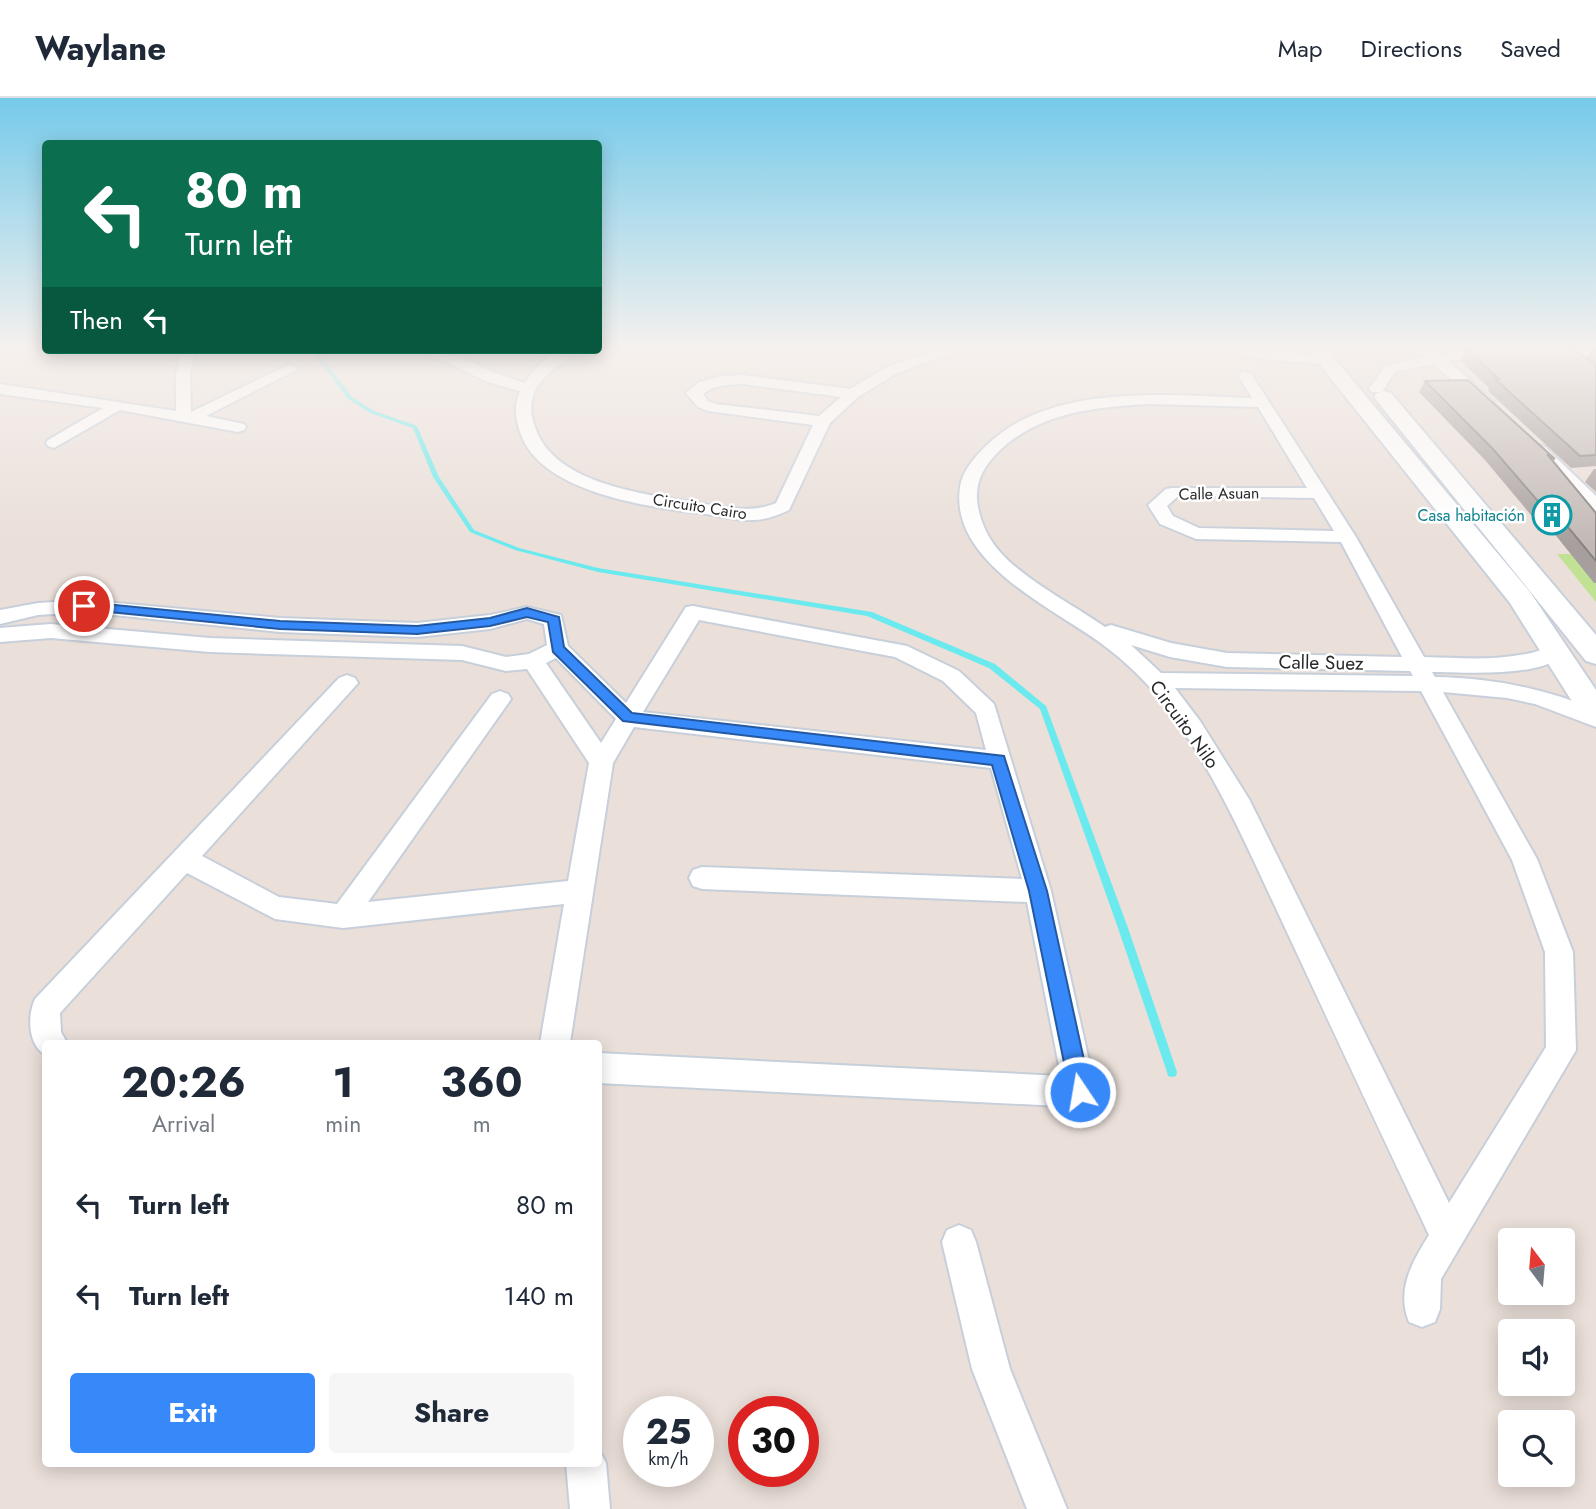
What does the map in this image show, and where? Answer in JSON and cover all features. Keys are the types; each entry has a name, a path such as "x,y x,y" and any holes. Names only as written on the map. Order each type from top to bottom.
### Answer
{"main road":[{"path":"1393,412 1596,714"},
{"path":"1397,412 1596,654"}],"street":[{"path":"54,443 106,412"},
{"path":"155,412 238,427"},
{"path":"186,412 188,418"},
{"path":"188,418 201,412"},
{"name":"Circuito Cairo","path":"522,412 524,430 533,446 549,462 573,478 608,490 652,500 753,515 783,506 823,421 833,412"},
{"path":"746,412 823,421"},
{"name":"Circuito Nilo","path":"1061,412 1022,426 1001,438 971,473 968,494 971,515 979,537 993,557 1005,567 1132,657 1156,680 1200,740 1240,806 1448,1238"},
{"path":"1269,412 1347,537 1524,859 1559,952 1560,1050 1424,1275 1422,1309"},
{"path":"1528,440 1596,506"},
{"path":"1567,477 1586,474"},
{"name":"Calle Asuan","path":"1319,493 1185,491 1172,493 1161,499 1157,505 1166,520 1196,533 1347,537"},
{"path":"0,617 84,606 280,625 417,630 490,622 527,613 554,620 558,649 628,718 998,760"},
{"path":"555,1040 601,762 692,612 900,650 951,676 986,710 998,760 1038,891 1080,1092 602,1068"},
{"path":"210,645 233,620"},
{"name":"Calle Suez","path":"1090,625 1170,650 1227,660 1422,674 1516,691 1545,698 1596,719"},
{"path":"0,635 51,631 210,645 462,653 506,664 533,661 558,649"},
{"path":"1156,680 1170,650"},
{"name":"Calle Suez","path":"1156,680 1422,674 1520,663 1555,651"},
{"path":"533,661 601,762"},
{"path":"48,1040 44,1009 347,683"},
{"path":"343,916 500,699"},
{"path":"184,859 275,908 343,916 579,891"},
{"path":"702,878 1038,891"},
{"path":"959,1242 991,1369 1047,1509"},
{"path":"586,1467 590,1509"}],"green space":[{"path":"1557,554 1571,554 1578,563 1584,564 1596,583 1596,602"}],"building":[{"path":"1456,412 1503,412 1555,459 1547,454 1596,513 1596,561 1558,515 1550,515 1492,448"},
{"path":"1531,412 1596,412 1596,455 1580,456"}],"waterway":[{"path":"372,412 415,427 436,477 472,531 517,549 598,570 869,614 992,666 1043,708 1172,1072"}],"place":[{"name":"Casa habitación","path":"1552,515"}],"route":[{"path":"84,606 280,625 417,630 490,622 527,613 554,620 558,649 628,718 998,760 1038,891 1080,1092"}]}
